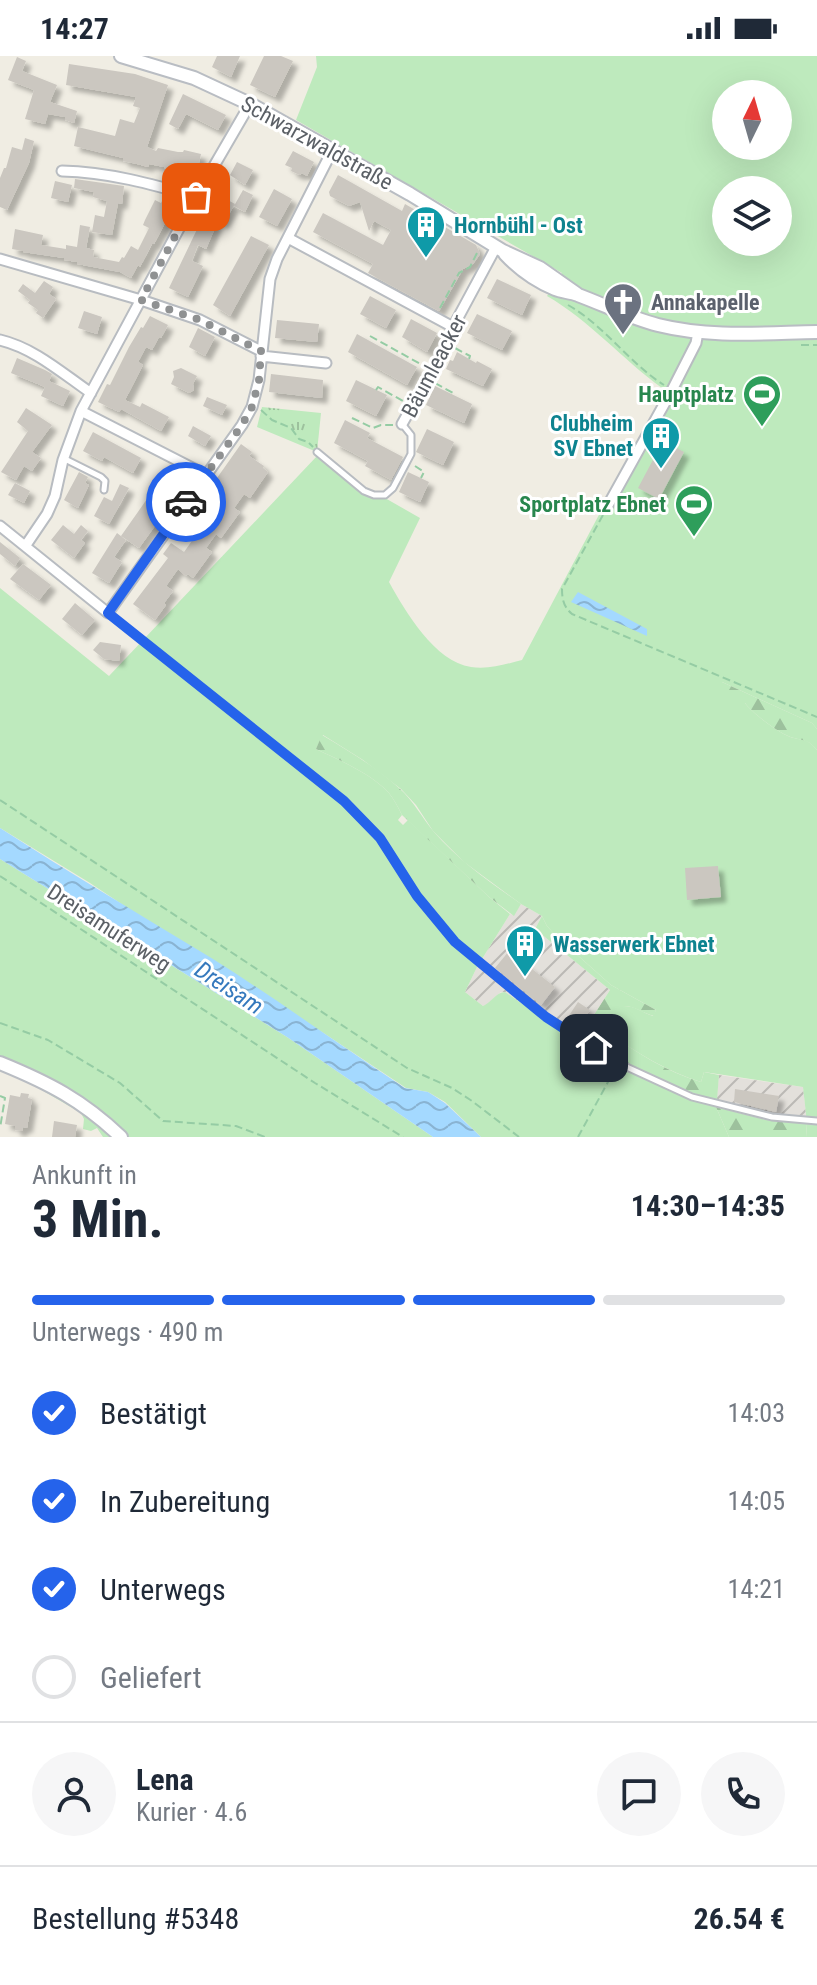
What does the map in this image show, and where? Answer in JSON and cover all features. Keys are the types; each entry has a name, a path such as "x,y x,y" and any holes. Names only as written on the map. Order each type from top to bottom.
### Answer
{"main road":[{"name":"Schwarzwaldstraße","path":"121,56 149,60 250,104 483,239 533,278 556,289 655,324 698,332 817,332"},
{"path":"0,1063 76,1099 121,1137"}],"street":[{"path":"26,545 55,496 64,458 81,411 196,197 250,104"},
{"path":"0,526 108,613 252,407 259,380 270,279 277,259 332,151"},
{"path":"62,171 86,171 152,184 196,197"},
{"path":"288,238 453,327"},
{"name":"Bäumleacker","path":"402,424 447,344 453,327 499,249"},
{"path":"0,259 200,320 261,353 326,363"},
{"path":"607,507 672,390 696,343 698,332"},
{"path":"0,340 35,355 91,393"},
{"path":"81,411 206,475"}],"lane":[{"name":"Bäumleacker","path":"402,424 411,435 411,454 407,462"},
{"path":"317,452 353,483 374,495 385,495 393,488 407,462"},
{"path":"64,458 101,477 105,481 104,490"},
{"path":"108,613 344,801 380,838 433,917 464,950 546,1017 618,1063 692,1097 772,1117 817,1121"}],"path":[{"path":"434,319 459,273 470,267 483,239"},
{"path":"566,304 596,324 656,380 672,390"},
{"path":"370,336 429,375 452,395"},
{"path":"447,344 470,356 469,359"},
{"path":"376,390 378,387 411,405"},
{"path":"252,407 291,428 299,439 308,442 317,452"},
{"path":"352,418 373,428 402,424"},
{"path":"407,462 424,472 421,478"},
{"path":"607,507 562,589 567,609 572,614 817,717"},
{"path":"0,800 407,1068 462,1094 519,1137"},
{"name":"Dreisamuferweg","path":"0,876 315,1083 403,1137"},
{"path":"0,1023 48,1040 84,1061 120,1083 163,1121 236,1126 265,1137"},
{"path":"578,1137 618,1063"},
{"path":"0,1096 5,1098 0,1128"}],"shaded area":[{"path":"521,904 542,916 535,929 610,990 577,1041 505,992 483,1006 465,992 510,914 514,915"},
{"path":"719,1075 803,1087 807,1123 766,1120 716,1107"}],"green space":[{"path":"316,56 817,56 817,729 812,723 717,682 738,703 745,703 775,729 809,742 817,750 817,1137 806,1137 803,1087 704,1072 701,1082 664,1067 607,1033 621,1006 653,1016 656,1010 611,985 556,936 542,916 464,862 433,831 401,789 323,735 316,749 377,782 392,797 402,815 398,820 403,825 408,820 510,914 465,992 483,1006 505,992 576,1041 581,1035 664,1081 717,1100 716,1107 729,1137 481,1137 445,1102 428,1092 406,1088 0,828 0,588 109,676 317,456 364,493 385,498 420,518 389,582 412,620 433,646 458,663 477,668 522,660 663,394 662,388 592,328 547,296 562,273 296,120 317,67"},
{"path":"262,407 321,413 317,452 257,427"},
{"path":"717,681 812,723 817,729 817,750 809,743 775,729 745,703 726,707 718,696"},
{"path":"322,735 372,766 399,788 454,852 521,904 514,916 489,897 402,815 392,797 377,782 316,749"},
{"path":"0,859 287,1037 433,1137 103,1137 97,1128 91,1131 83,1129 81,1113 0,1070"},
{"path":"542,916 556,936 611,985 656,1010 654,1016 622,1006 608,1033 652,1061 688,1078 701,1082 704,1072 719,1075 717,1100 681,1089 646,1073 581,1035 610,990 535,929"},
{"path":"716,1107 766,1120 807,1123 806,1137 729,1137"}],"water":[{"path":"578,592 647,629 647,636 571,602"},
{"name":"Dreisam","path":"0,828 213,959 405,1088 428,1092 445,1103 481,1137 433,1137 287,1037 0,859"}],"building":[{"path":"217,56 240,56 231,77 212,67"},
{"path":"264,56 281,56 293,61 275,97 250,85"},
{"path":"17,57 26,61 22,71 57,85 50,102 77,111 74,123 65,120 65,117 48,114 45,124 25,119 34,90 8,80"},
{"path":"69,64 135,74 168,85 147,147 156,151 158,148 201,154 197,172 189,171 187,180 178,178 180,170 167,171 164,167 149,164 148,167 74,146 78,127 115,136 120,119 134,123 140,108 133,106 136,97 66,85"},
{"path":"183,94 226,115 218,130 186,114 178,129 169,124"},
{"path":"25,138 34,141 29,163 7,210 0,207 0,178 12,147 22,150"},
{"path":"293,151 314,162 307,176 291,171 292,168 285,165"},
{"path":"237,162 253,170 245,185 230,175"},
{"name":"Hornbühl - Ost","path":"338,175 402,211 405,204 476,245 480,254 473,264 463,269 439,311 368,273 373,264 313,232 323,213 383,245 391,230 374,221 369,231 360,202 349,206 330,196"},
{"path":"75,179 124,186 112,235 92,232 95,215 104,217 107,201 93,197 94,192 74,188"},
{"path":"55,181 72,185 68,202 51,198"},
{"path":"274,189 292,199 277,226 259,217"},
{"path":"243,190 253,195 245,212 234,206"},
{"path":"164,197 174,202 173,208 131,278 120,272 77,264 64,258 12,249 15,229 43,235 41,245 66,249 66,245 77,247 80,225 90,227 86,248 94,250 93,257 119,262 131,246 138,250 149,228 143,225 145,220 155,200 161,203"},
{"path":"224,198 235,204 223,224 218,221 206,249 198,245 192,261 203,266 188,297 169,288 201,221 204,223 217,199 222,202"},
{"path":"251,236 269,245 230,316 213,305"},
{"path":"497,279 531,295 522,315 487,298"},
{"path":"44,281 53,287 49,294 56,299 43,318 28,303 30,300 18,291 23,284 35,293"},
{"path":"370,296 396,310 386,328 360,314"},
{"path":"84,311 102,317 97,334 78,328"},
{"path":"477,314 512,331 502,350 467,333"},
{"path":"150,316 168,325 152,350 146,347 138,362 143,365 125,400 140,407 142,403 169,417 161,431 121,409 119,412 98,402"},
{"path":"411,319 437,333 427,352 402,337"},
{"path":"277,320 319,324 317,342 275,338"},
{"path":"198,328 215,337 205,356 189,347"},
{"path":"357,334 417,367 407,385 348,352"},
{"path":"457,352 492,369 483,386 446,369"},
{"path":"17,358 52,374 49,381 70,391 63,406 41,396 45,387 11,373"},
{"path":"181,368 197,376 194,390 189,393 171,384 173,371"},
{"path":"271,374 323,380 322,398 269,392"},
{"path":"356,380 387,395 376,416 346,401"},
{"path":"435,386 472,404 464,423 426,405"},
{"path":"207,397 227,405 222,415 203,406"},
{"path":"26,408 52,425 32,452 41,458 32,471 24,466 16,480 1,472 28,431 17,422"},
{"path":"345,420 370,433 367,438 403,457 391,480 365,466 368,461 334,443"},
{"path":"193,426 211,436 205,446 188,436"},
{"path":"427,429 454,442 443,465 416,452"},
{"path":"93,432 141,458 133,473 104,457 102,461 83,451"},
{"name":"Clubheim SV Ebnet","path":"663,441 684,452 659,499 638,488"},
{"path":"241,444 252,452 249,456 268,472 250,498 244,494 234,508 240,512 221,538 216,534 206,548 212,552 193,578 178,569 166,586 173,591 155,620 133,604 168,558 163,554 171,543 184,552 194,538 181,529"},
{"path":"79,472 88,477 85,483 89,485 78,508 64,500"},
{"path":"408,472 429,482 420,502 399,492"},
{"path":"15,483 30,491 24,503 8,495"},
{"path":"120,484 129,488 109,524 94,516 104,497 112,501"},
{"path":"147,499 165,512 139,548 121,536"},
{"path":"63,525 74,534 81,525 88,531 81,540 85,543 74,558 51,540"},
{"path":"117,533 126,540 114,557 122,562 109,583 92,573"},
{"path":"0,542 20,558 15,566 0,554"},
{"path":"23,564 51,585 39,600 10,579"},
{"path":"75,603 95,620 82,635 62,619"},
{"path":"100,642 121,645 119,661 104,659 93,650"},
{"path":"718,866 721,897 687,900 685,868"},
{"name":"Wasserwerk Ebnet","path":"509,951 555,987 541,1005 495,968"},
{"path":"578,1002 590,1010 578,1028 566,1020"},
{"path":"735,1089 779,1096 776,1112 734,1102"},
{"path":"21,1093 29,1094 28,1098 32,1099 27,1128 23,1127 22,1131 5,1124 10,1095 20,1097"},
{"path":"54,1121 77,1125 75,1137 52,1137"}],"way so far":[{"path":"186,502 252,407 259,380 261,351 200,320 141,300 196,197"}],"place":[{"name":"Hornbühl - Ost","path":"426,259"},
{"name":"Annakapelle","path":"623,336"},
{"name":"Hauptplatz","path":"762,428"},
{"name":"Clubheim SV Ebnet","path":"661,470"},
{"name":"Sportplatz Ebnet","path":"694,538"},
{"name":"Wasserwerk Ebnet","path":"525,978"}],"route":[{"path":"186,502 108,613 344,801 373,829 417,896 455,942 546,1017 594,1048"}]}
